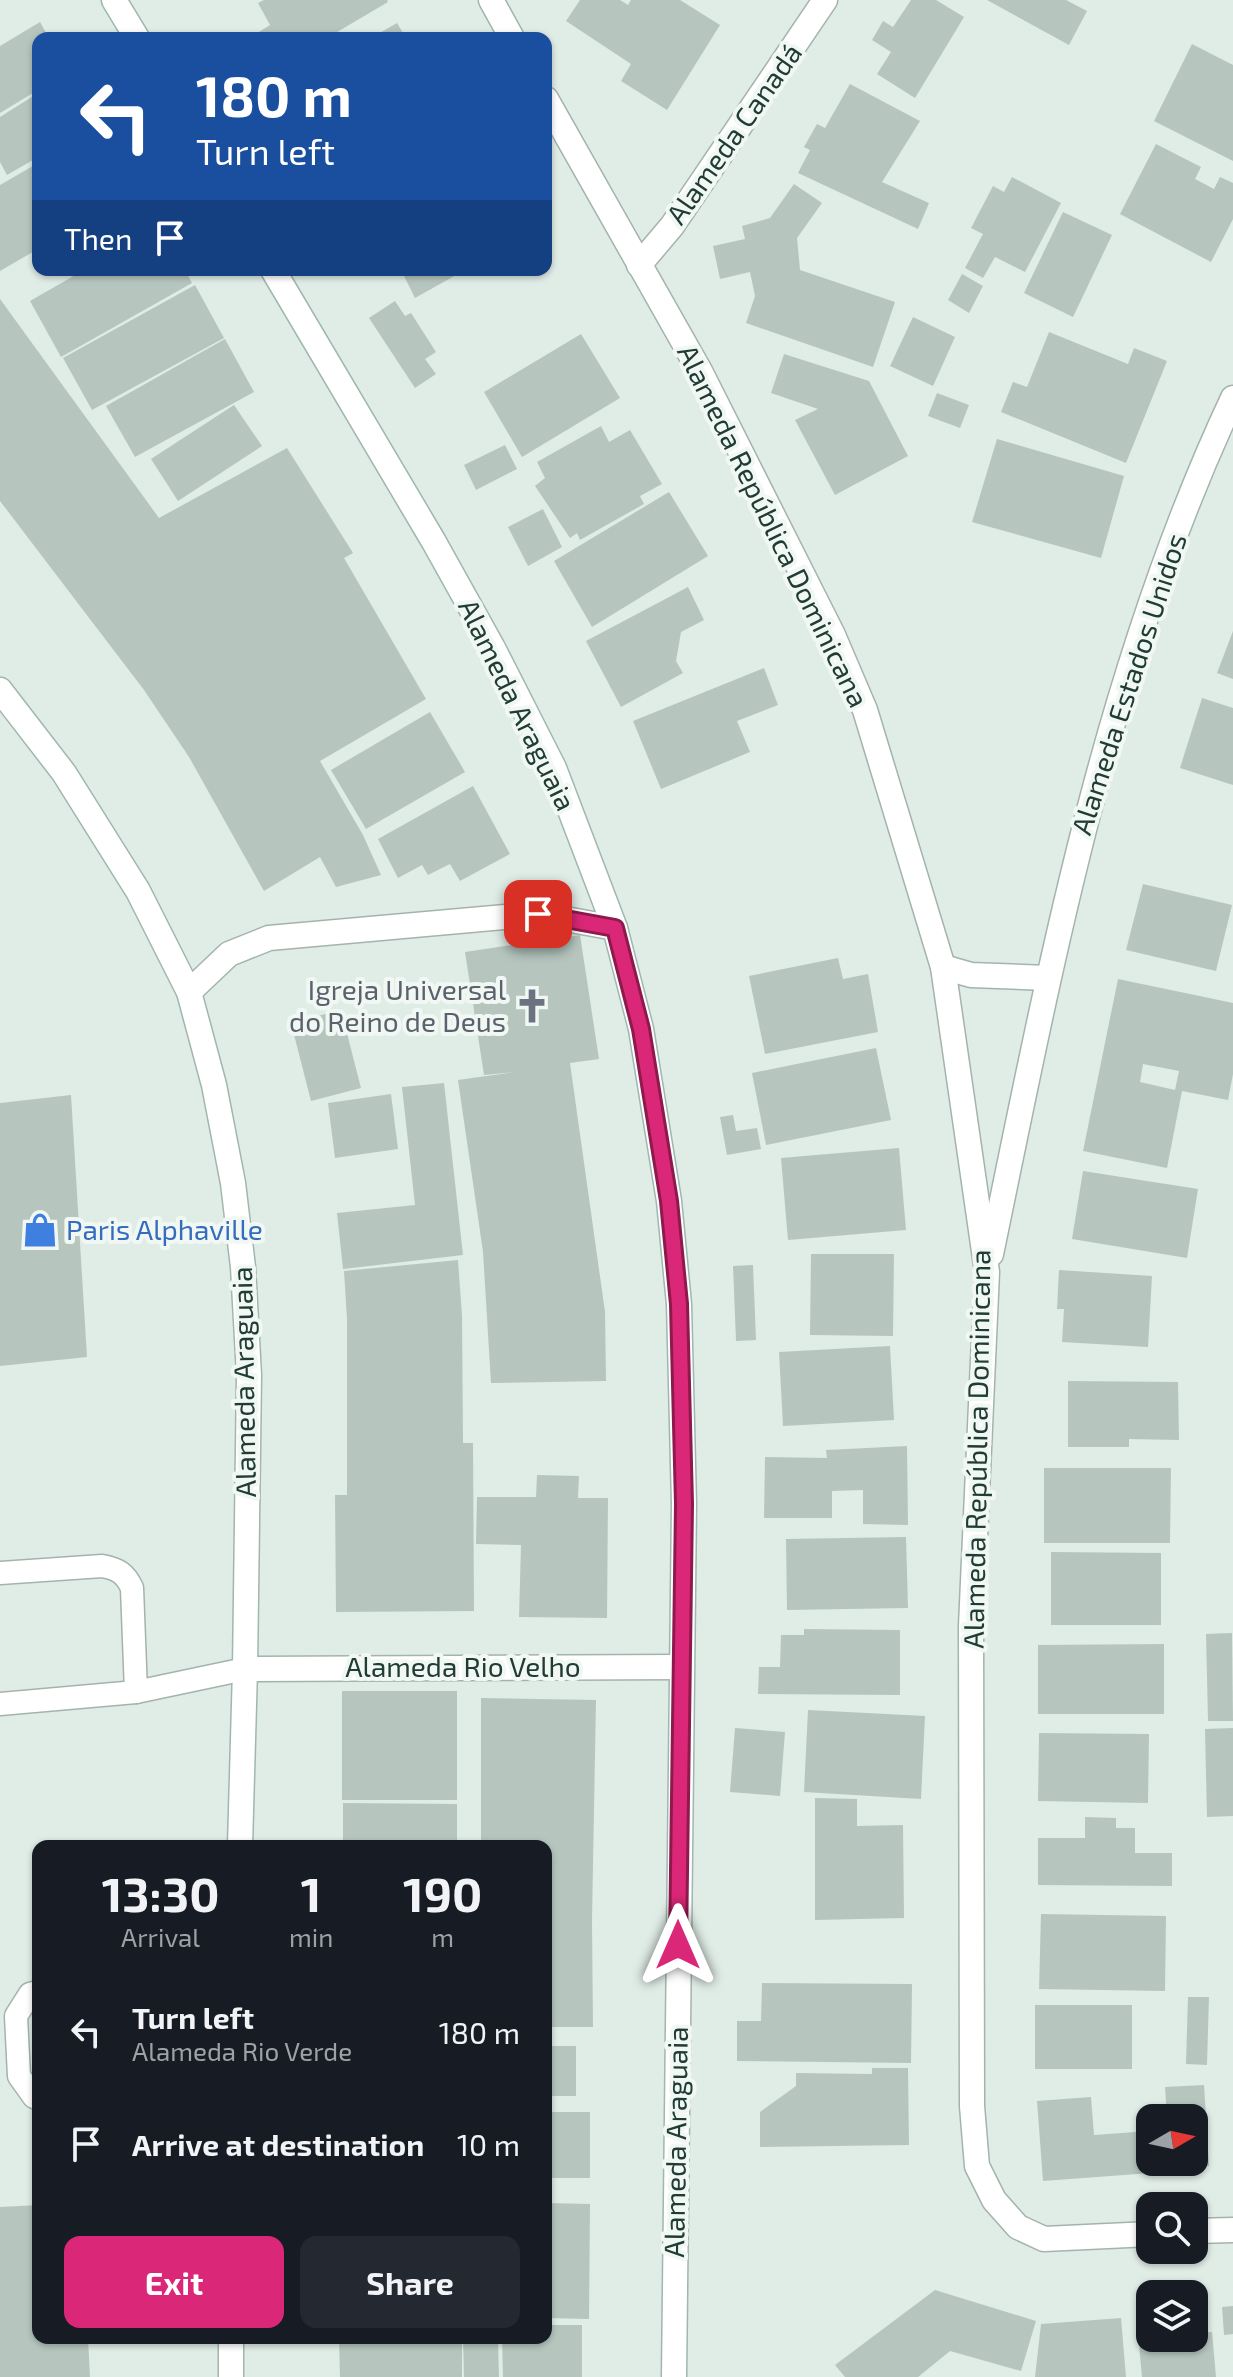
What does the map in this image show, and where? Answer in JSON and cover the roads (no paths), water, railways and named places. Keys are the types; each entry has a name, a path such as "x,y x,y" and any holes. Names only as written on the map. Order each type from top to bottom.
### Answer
{"street":[{"path":"114,0 133,32"},
{"path":"491,0 509,32"},
{"name":"Alameda Canadá","path":"639,265 672,226 825,0"},
{"name":"Alameda República Dominicana","path":"552,110 701,373 844,660 865,710 943,967 987,1272 971,1626 972,2106 977,2166 994,2200 1018,2227 1044,2239 1136,2235"},
{"name":"Alameda Araguaia","path":"277,276 434,542 554,768 615,928 641,1029 669,1201 679,1304 684,1504 674,2377"},
{"name":"Alameda Estados Unidos","path":"987,1272 1080,837 1135,653 1198,472 1233,398"},
{"name":"Alameda Araguaia","path":"0,690 64,773 138,891 189,992 222,1127 233,1183 243,1267 249,1375 240,1840"},
{"path":"189,992 229,954 269,938 538,914 615,928"},
{"path":"943,967 971,975 1048,978"},
{"name":"Alameda Rio Velho","path":"245,1669 681,1667"},
{"path":"1208,2231 1233,2230"},
{"path":"231,2344 231,2377"}],"lane":[{"path":"0,1573 102,1566 116,1569 126,1576 132,1588 136,1692"},
{"path":"0,1704 136,1692 245,1669"},
{"path":"32,1994 16,2016 19,2076 32,2094"}],"place":[{"name":"Igreja Universal do Reino de Deus","path":"532,1006"},
{"name":"Paris Alphaville","path":"40,1230"}]}
